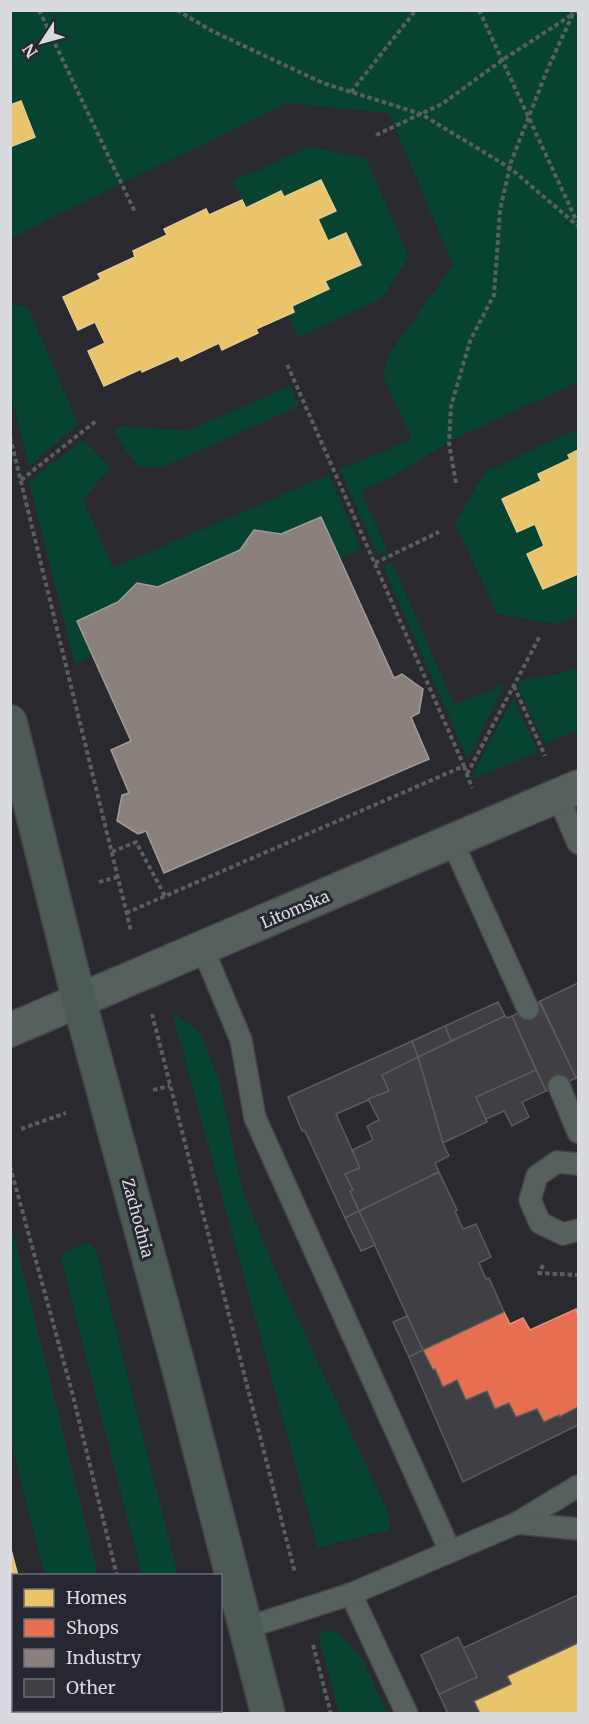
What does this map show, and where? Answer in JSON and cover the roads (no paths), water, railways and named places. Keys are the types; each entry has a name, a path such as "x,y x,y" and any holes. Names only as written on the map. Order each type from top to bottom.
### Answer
{"street":[{"name":"Zachodnia","path":"10,722 79,1000 179,1369 268,1713"},
{"name":"Litomska","path":"10,1030 566,792"}],"lane":[{"path":"566,792 579,843"},
{"path":"452,842 528,1009"},
{"path":"203,949 241,1040 255,1118 450,1551"},
{"path":"559,1086 579,1132"},
{"path":"579,1164 557,1162 537,1176 530,1200 540,1223 563,1234 579,1230"},
{"path":"246,1628 351,1594 517,1523 579,1486"},
{"path":"517,1523 579,1529"},
{"path":"351,1594 407,1713"}]}
